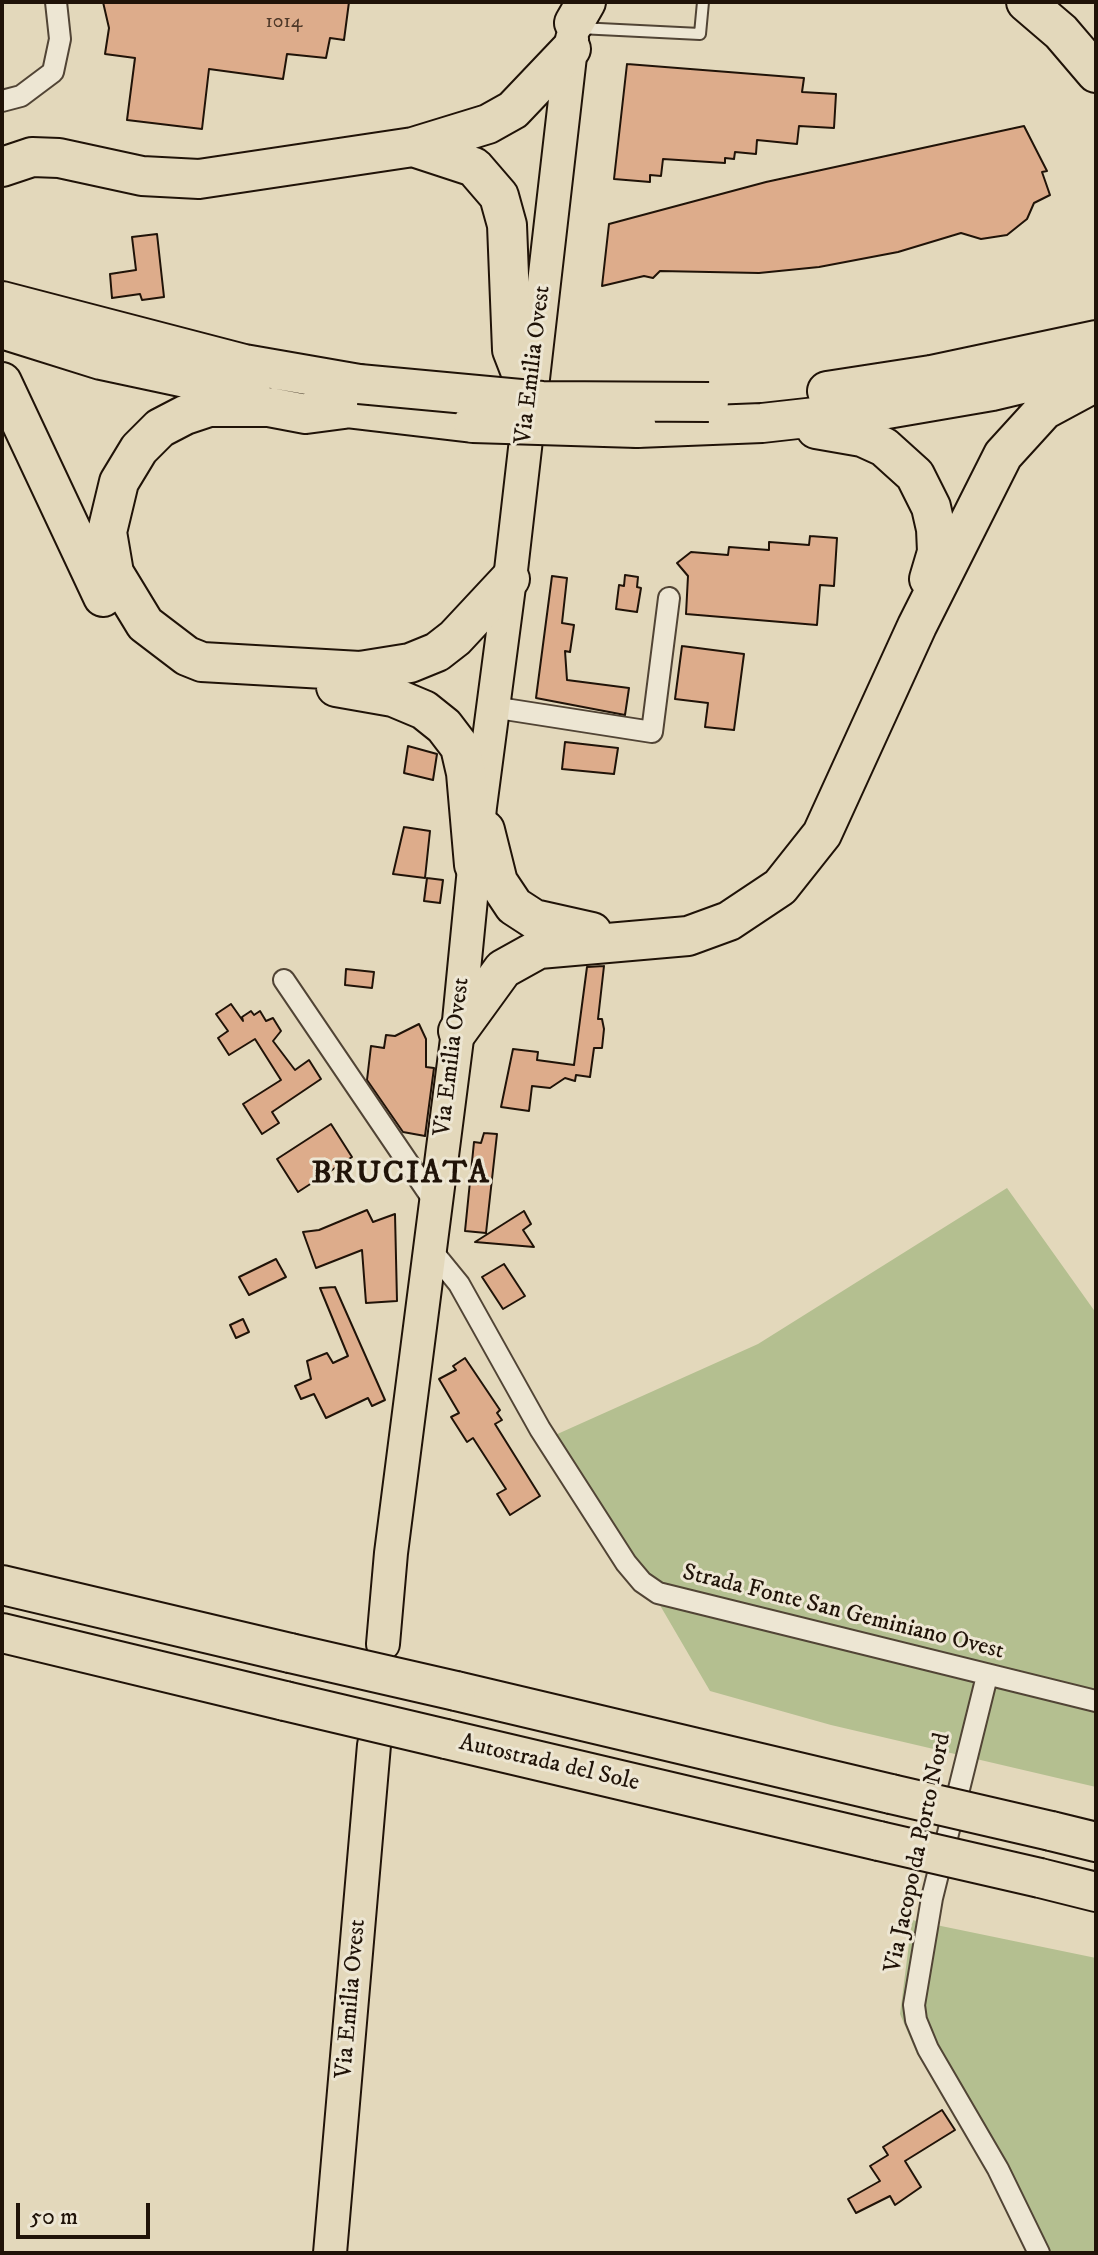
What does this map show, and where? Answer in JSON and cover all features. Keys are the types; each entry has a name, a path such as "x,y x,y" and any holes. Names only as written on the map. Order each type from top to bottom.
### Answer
{"highway":[{"path":"1026,2 1061,32 1096,73"},
{"path":"2,167 32,157 71,160 142,176 199,179 413,147 488,124 513,110 576,25"},
{"path":"413,147 474,167 499,196 507,225 512,350 531,399"},
{"path":"2,190 33,168 71,160"},
{"path":"2,274 60,318"},
{"path":"2,301 244,364 353,401"},
{"path":"931,375 988,351 1076,328 1096,315"},
{"path":"2,329 116,364 353,401 542,401 708,414 862,437 884,447 915,475 931,507 937,552 917,626"},
{"path":"708,414 818,392 931,375 1096,340"},
{"path":"762,423 940,401 1096,366"},
{"path":"2,382 105,602 132,642 160,665 195,678 346,687 393,697 424,710 444,726 460,747 474,865"},
{"path":"458,1031 489,985 520,957 561,944 688,936 729,921 765,900 795,872 822,834 917,626 992,473 1014,440 1059,400 1096,382"},
{"path":"353,401 306,414 269,407 209,407 160,428 139,449 119,482 107,532 109,560 119,587 145,624 187,656 202,662 360,671 410,663 437,652 455,638 510,579"},
{"path":"480,807 498,882 514,906 534,919 556,926 643,941"},
{"name":"Autostrada del Sole","path":"2,1585 1096,1842"},
{"name":"Autostrada del Sole","path":"2,1633 1096,1892"}],"main road":[{"name":"Via Emilia Ovest","path":"383,1644 391,1553 458,1031 480,807 576,25"},
{"name":"Via Emilia Ovest","path":"330,2253 374,1745"}],"street":[{"path":"2,101 21,96 53,72 60,39 56,2"},
{"path":"492,707 652,732 669,598"},
{"path":"284,980 434,1201"},
{"name":"Strada Fonte San Geminiano Ovest","path":"428,1246 459,1284 540,1429 626,1563 642,1582 658,1593 1096,1701"},
{"name":"Via Jacopo da Porto Nord","path":"987,1676 932,1898 914,2005 916,2020 928,2049 998,2169 1039,2253"}],"lane":[{"path":"576,25 700,34 703,2"}],"green space":[{"path":"1007,1188 1096,1313 1096,1787 831,1725 710,1691 654,1595 553,1436 758,1344"},
{"path":"912,1920 1096,1958 1096,2253 1030,2253 970,2129 917,2054 900,2014"}],"building":[{"path":"103,2 349,2 344,40 330,38 326,58 287,54 283,79 209,69 202,129 127,120 135,58 105,54 109,28"},
{"path":"627,64 804,78 802,92 836,94 834,128 799,126 797,144 757,140 756,154 735,152 734,159 725,158 725,163 663,159 661,176 650,175 650,182 614,179"},
{"path":"1024,126 1047,171 1042,172 1050,195 1034,203 1027,219 1007,235 981,239 961,233 898,252 819,267 759,273 660,271 653,278 644,276 602,286 609,224 766,182"},
{"path":"157,234 164,297 142,300 140,294 112,298 110,274 136,270 132,237"},
{"path":"810,536 837,538 834,586 820,585 817,625 686,614 688,576 677,563 691,552 728,555 729,547 769,550 769,542 809,545"},
{"path":"625,575 638,577 637,587 641,588 637,612 616,609 619,585 624,586"},
{"path":"552,576 567,578 562,623 574,625 570,652 565,651 567,680 629,688 625,715 536,698"},
{"path":"682,646 744,654 734,730 705,727 708,703 675,699"},
{"path":"565,742 618,748 614,774 562,769"},
{"path":"408,746 437,754 433,780 404,773"},
{"path":"404,827 430,831 425,878 393,874"},
{"path":"427,878 443,880 440,903 424,901"},
{"path":"604,966 598,1019 602,1019 604,1029 602,1048 594,1048 590,1077 576,1075 575,1081 565,1078 550,1088 532,1086 529,1111 501,1107 513,1049 538,1052 537,1060 574,1065 587,967"},
{"path":"346,969 374,972 372,988 345,985"},
{"path":"231,1004 243,1021 242,1017 251,1011 254,1015 260,1011 266,1021 273,1018 281,1031 273,1041 295,1070 309,1060 321,1079 272,1112 279,1123 262,1134 243,1104 281,1080 255,1039 229,1055 218,1038 228,1031 216,1014"},
{"path":"419,1024 426,1039 426,1067 434,1068 425,1136 403,1132 367,1080 371,1046 384,1048 386,1035 395,1036"},
{"path":"331,1124 352,1157 298,1192 277,1159"},
{"path":"484,1133 497,1134 486,1233 465,1231 474,1142 481,1143"},
{"path":"367,1210 373,1222 395,1214 397,1301 366,1303 362,1250 316,1268 303,1232 319,1230"},
{"path":"524,1211 531,1224 523,1230 534,1247 475,1242"},
{"path":"276,1259 286,1277 249,1295 239,1277"},
{"path":"504,1264 525,1296 503,1309 482,1277"},
{"path":"335,1287 385,1400 372,1406 368,1398 326,1418 314,1394 301,1399 295,1386 311,1379 307,1361 327,1353 333,1363 348,1356 320,1288"},
{"path":"243,1319 249,1332 236,1338 230,1325"},
{"path":"465,1358 500,1410 497,1413 502,1420 495,1424 540,1496 510,1515 497,1494 506,1489 473,1438 467,1442 451,1417 459,1413 439,1379 456,1370 453,1366"},
{"path":"942,2110 955,2130 905,2161 921,2187 895,2205 890,2196 856,2213 848,2199 880,2181 870,2166 888,2155 883,2147"}],"district":[{"name":"BRUCIATA","path":"401,1175"}]}
